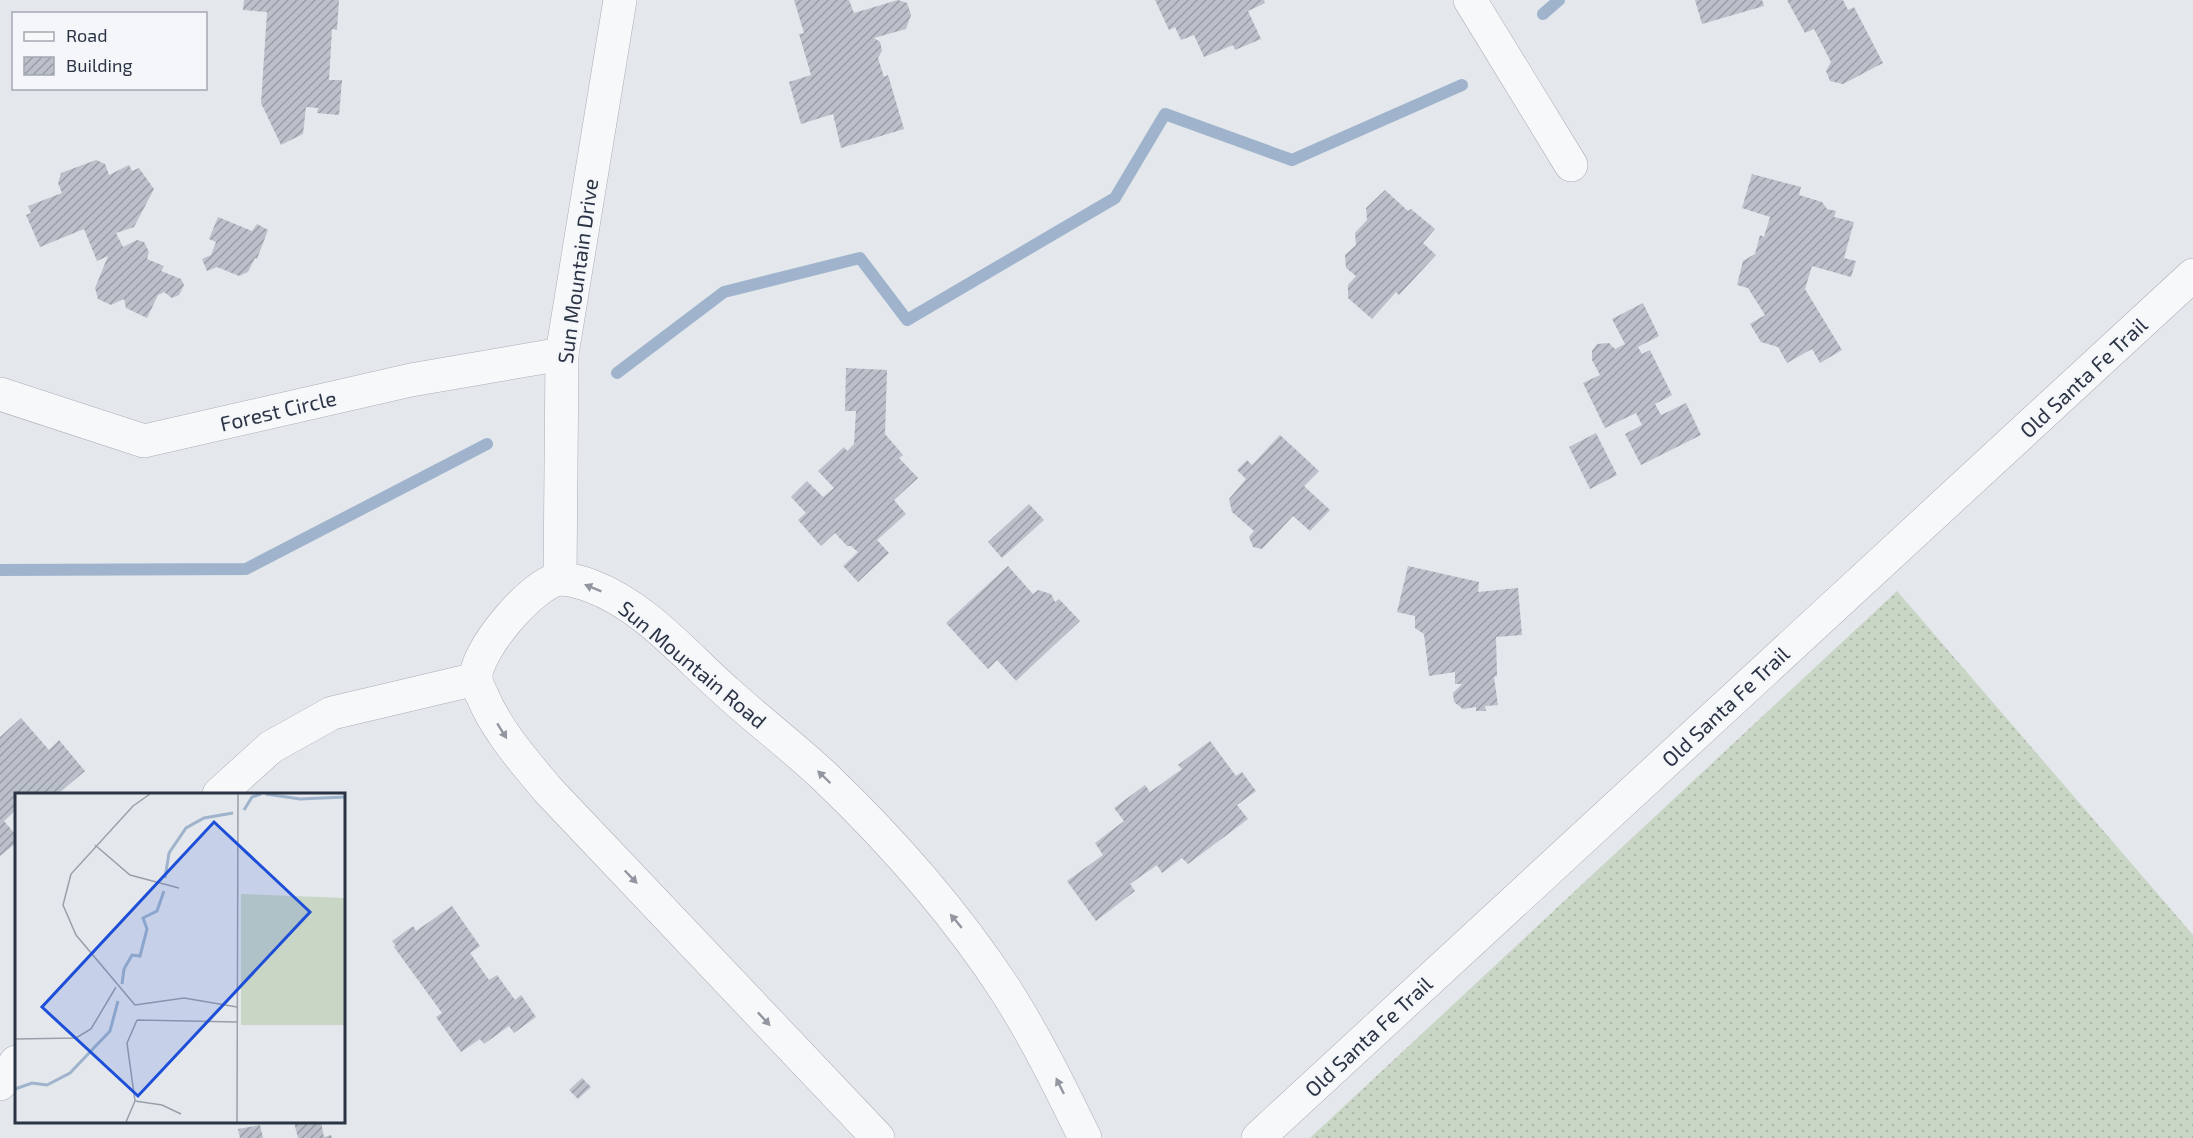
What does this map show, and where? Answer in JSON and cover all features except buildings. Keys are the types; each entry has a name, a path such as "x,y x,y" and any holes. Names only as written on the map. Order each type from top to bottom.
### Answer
{"street":[{"name":"Sun Mountain Drive","path":"560,579 562,354 620,0"},
{"path":"1470,0 1571,165"},
{"name":"Old Santa Fe Trail","path":"1257,1138 2193,275"},
{"name":"Forest Circle","path":"0,394 144,441 411,380 562,354"},
{"path":"560,579 541,587 517,609 485,648 476,679 489,711 508,742 548,790 878,1138"},
{"name":"Sun Mountain Road","path":"560,579 590,585 618,599 647,620 728,694 824,776 897,852 964,931 1008,994 1049,1064 1085,1138"},
{"path":"221,793 271,747 332,713 476,679"},
{"path":"0,1084 15,1063"}],"green space":[{"path":"1897,591 2193,935 2193,1138 1310,1138"}],"waterway":[{"path":"1543,14 1559,0"},
{"path":"617,373 724,292 860,258 907,320 1115,198 1165,114 1292,160 1462,85"},
{"path":"0,570 246,569 487,444"}]}
